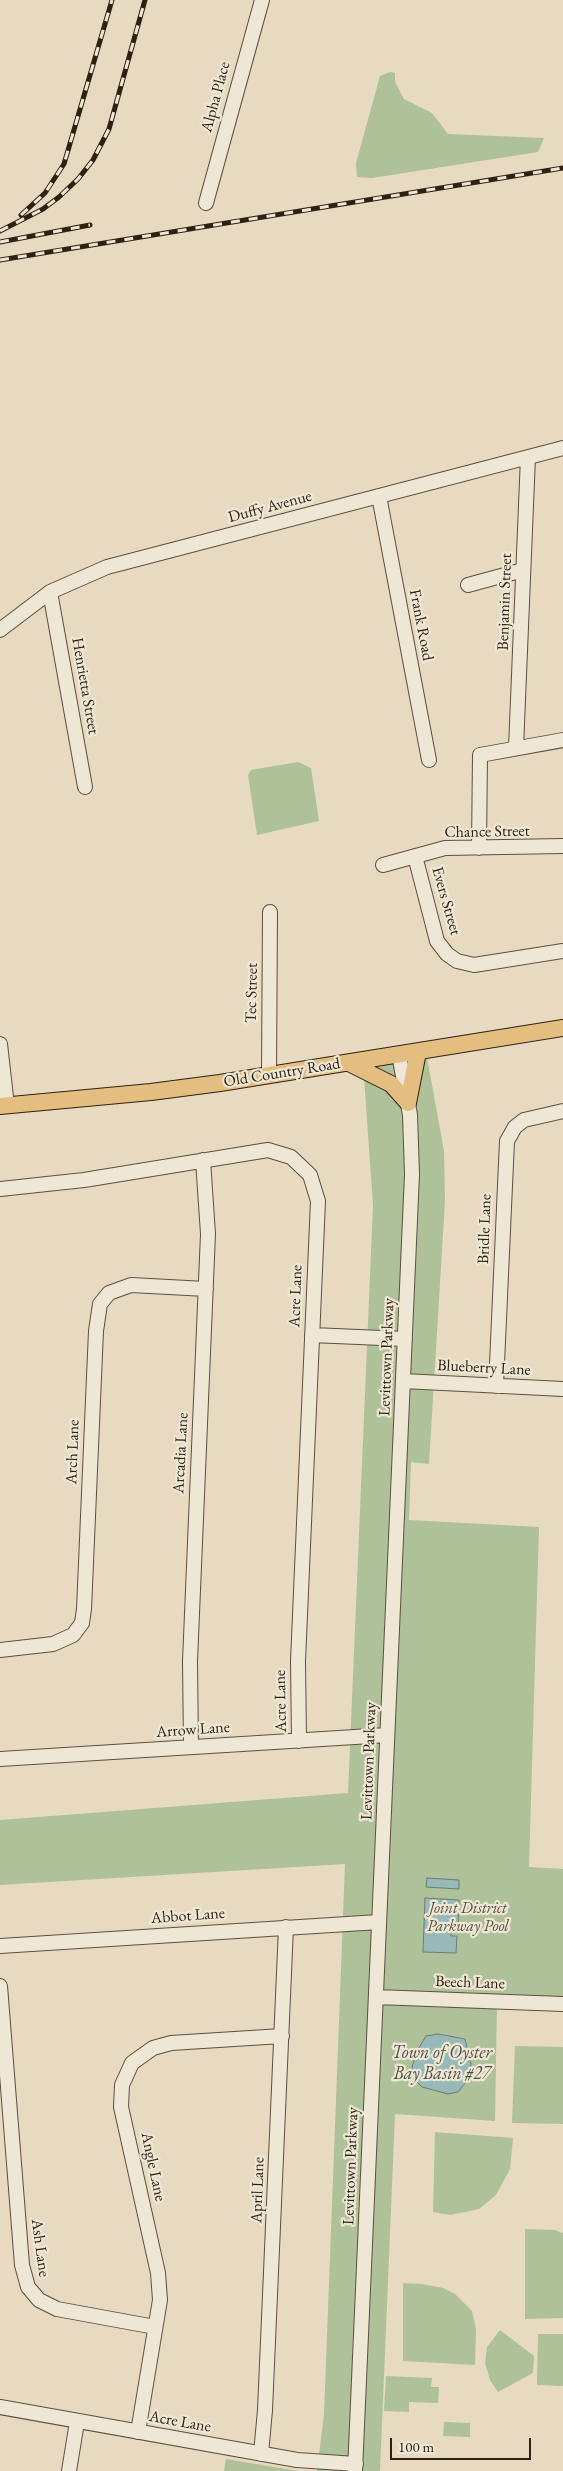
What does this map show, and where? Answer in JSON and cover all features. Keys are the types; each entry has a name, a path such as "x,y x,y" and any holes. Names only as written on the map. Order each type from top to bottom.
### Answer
{"main road":[{"name":"Old Country Road","path":"4,1106 156,1091 349,1063 563,1028"},
{"path":"408,1103 418,1052"},
{"path":"349,1063 391,1084 408,1103"}],"street":[{"name":"Alpha Place","path":"206,203 262,0"},
{"name":"Duffy Avenue","path":"0,630 50,592 110,566 563,448"},
{"name":"Benjamin Street","path":"516,748 528,457"},
{"name":"Frank Road","path":"379,496 429,760"},
{"path":"468,585 523,570"},
{"name":"Henrietta Street","path":"50,592 85,786"},
{"path":"479,848 480,755 563,740"},
{"name":"Chance Street","path":"383,864 445,848 563,846"},
{"name":"Evers Street","path":"415,856 437,941 447,954 474,965 563,950"},
{"name":"Tec Street","path":"269,1075 270,912"},
{"path":"0,1044 4,1106"},
{"name":"Levittown Parkway","path":"355,2467 412,1174 408,1103 399,1054"},
{"name":"Bridle Lane","path":"496,1386 507,1141 515,1127 524,1120 563,1111"},
{"name":"Acre Lane","path":"0,1189 84,1180 258,1151 279,1152 291,1157 310,1175 315,1184 318,1201 298,1661 299,1741"},
{"name":"Arcadia Lane","path":"191,1747 190,1661 208,1234 203,1160"},
{"name":"Arch Lane","path":"0,1650 53,1644 73,1635 82,1623 96,1331 100,1304 109,1293 131,1285 206,1289"},
{"path":"312,1335 405,1338"},
{"name":"Blueberry Lane","path":"403,1382 563,1389"},
{"name":"Arrow Lane","path":"0,1759 387,1734"},
{"name":"Abbot Lane","path":"0,1946 379,1922"},
{"name":"April Lane","path":"262,2454 266,2410 286,1927"},
{"name":"Ash Lane","path":"0,1986 3,2054 22,2265 28,2287 40,2300 57,2309 156,2327"},
{"name":"Beech Lane","path":"376,1997 563,2004"},
{"name":"Angle Lane","path":"138,2432 160,2300 158,2273 122,2107 122,2084 126,2073 140,2056 153,2048 171,2043 282,2036"},
{"name":"Acre Lane","path":"0,2407 296,2460 355,2467"},
{"path":"69,2471 77,2422"}],"green space":[{"path":"390,72 395,73 395,82 404,99 432,113 448,134 544,138 538,152 372,178 357,177 356,163 380,76"},
{"path":"298,762 311,768 319,821 257,835 248,775 251,770"},
{"name":"Joint District Parkway Pool","path":"426,1052 444,1151 445,1201 429,1464 411,1462 409,1520 539,1527 529,1867 563,1869 563,2001 497,2004 495,2121 395,2114 380,2471 317,2471 324,2414 345,1864 0,1885 0,1820 348,1793 373,1205 363,1063"},
{"path":"515,2046 563,2047 563,2124 512,2123"},
{"path":"435,2132 513,2138 510,2169 496,2195 479,2209 450,2215 433,2212"},
{"path":"525,2229 554,2230 563,2233 563,2318 525,2319"},
{"path":"403,2283 443,2288 455,2294 472,2311 476,2329 475,2365 403,2361"},
{"path":"500,2330 534,2356 533,2373 498,2392 490,2380 485,2363 487,2347"},
{"path":"538,2334 563,2334 563,2386 537,2385"},
{"path":"386,2376 432,2378 431,2387 439,2387 438,2403 409,2402 409,2412 384,2411"},
{"path":"444,2422 470,2423 470,2437 443,2436"},
{"path":"226,2459 298,2471 224,2471"}],"water":[{"path":"427,1878 459,1880 459,1889 426,1887"},
{"path":"425,1898 459,1900 458,1932 451,1932 451,1936 457,1936 456,1953 423,1952"},
{"name":"Town of Oyster Bay Basin #27","path":"438,2034 465,2039 471,2064 466,2082 458,2092 448,2094 422,2087 413,2078 412,2067 417,2051 426,2036"}],"railway":[{"path":"21,215 45,193 64,164 112,0"},
{"path":"0,231 43,209 59,197 78,179 93,160 109,129 145,0"},
{"path":"0,260 563,168"},
{"path":"0,242 90,225"}]}
